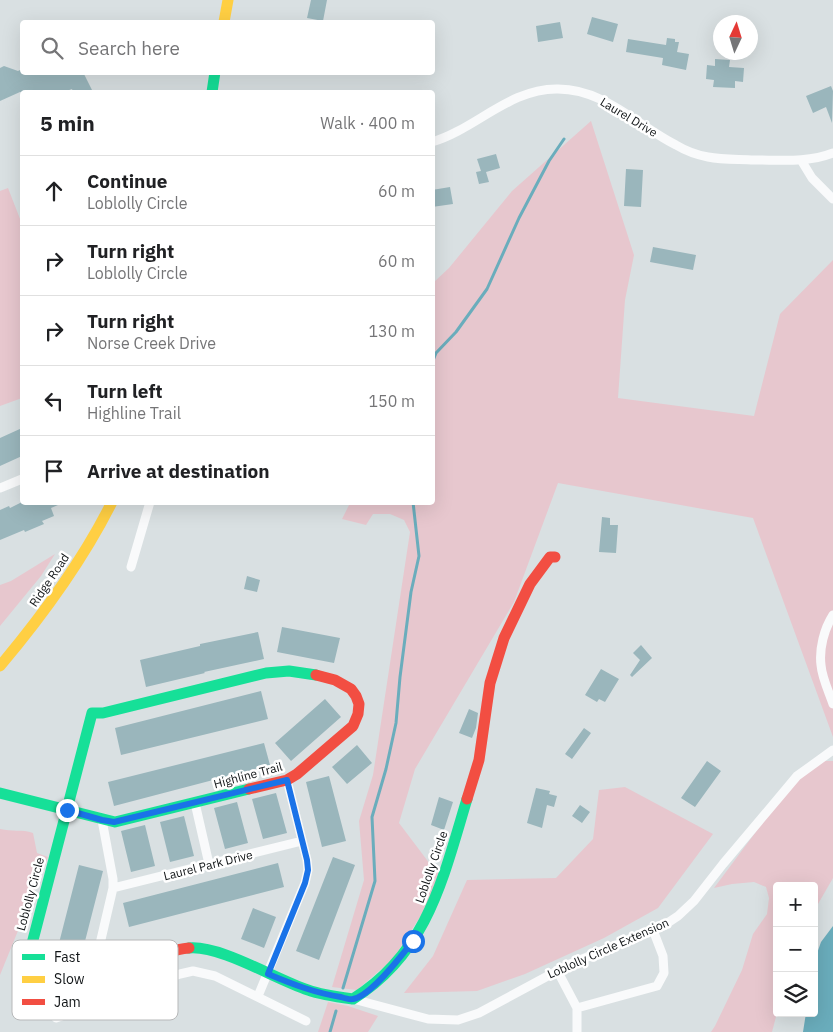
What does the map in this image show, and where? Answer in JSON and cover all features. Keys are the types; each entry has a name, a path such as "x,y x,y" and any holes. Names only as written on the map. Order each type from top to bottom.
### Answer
{"street":[{"path":"224,20 228,0"},
{"path":"212,90 215,75"},
{"name":"Laurel Drive","path":"435,141 450,135 524,95 549,89 569,89 587,93 602,100 674,144 697,154 725,159 801,160 833,154"},
{"path":"801,160 812,178 833,198"},
{"path":"0,488 20,480"},
{"name":"Ridge Road","path":"0,666 31,630 64,585 110,505"},
{"path":"131,567 149,505"},
{"name":"Loblolly Circle","path":"178,949 199,947 218,952 307,990 353,999 369,989 392,968 413,941 429,914 440,888 479,760 490,683 504,638 530,584 550,557 555,557"},
{"path":"833,615 823,640 821,666 833,704"},
{"name":"Highline Trail","path":"0,793 114,822 287,780 297,774 353,726 358,715 358,706 356,697 351,689 336,680 279,671 102,713 92,713"},
{"name":"Loblolly Circle","path":"33,940 92,713"},
{"name":"Loblolly Circle Extension","path":"353,999 428,1019 458,1020 478,1013 557,970 663,926 683,912 797,776 833,750"},
{"path":"258,996 305,883 308,870 287,780"},
{"path":"194,802 209,864"},
{"path":"101,940 114,878 102,820"},
{"name":"Laurel Park Drive","path":"113,888 302,841"},
{"path":"577,1008 656,986 664,973 663,956 653,930"},
{"path":"557,970 577,1008 577,1032"},
{"path":"178,975 193,971 215,976 306,1021"}],"shaded area":[{"path":"591,121 634,255 625,300 618,398 754,416 780,314 833,260 833,737 753,518 558,483 514,602 415,769 399,823 430,864 441,875 427,906 393,959 357,990 332,987 364,880 359,821 373,775 410,532 404,520 390,514 373,514 366,525 342,519 349,505 435,505 435,281 449,268 512,191"},
{"path":"8,188 20,219 20,399 0,406 0,191"},
{"path":"55,554 41,576 0,626 0,585 11,581"},
{"path":"820,761 833,761 833,878 818,904 818,882 773,882 773,1017 776,1017 772,1032 711,1032 742,970 753,934 767,914 769,898 766,887 754,882 714,888 788,789"},
{"path":"625,787 713,834 658,908 604,938 525,974 477,991 404,993 433,956 467,880 556,878 593,839 599,790"},
{"path":"0,829 25,831 33,833 37,853 48,857 14,940 12,940 12,946 0,975"},
{"path":"328,1002 348,1006 378,1016 368,1032 318,1032"}],"water":[{"path":"833,926 833,1032 803,1032 805,1017 818,1017 818,951 821,942"}],"building":[{"path":"311,0 327,0 323,20 307,18"},
{"path":"592,17 618,24 613,42 587,34"},
{"path":"560,22 563,38 538,42 536,26"},
{"path":"667,38 675,39 675,42 679,42 677,52 689,54 686,70 662,65 663,58 626,52 628,39 666,45"},
{"path":"715,60 730,60 729,67 744,68 743,82 735,81 735,88 713,87 714,80 706,79 707,65 715,66"},
{"path":"4,66 20,70 20,75 84,75 92,90 20,90 20,92 0,101 0,68"},
{"path":"831,86 833,91 832,123 826,107 813,113 806,96"},
{"path":"496,154 500,168 486,172 489,182 479,184 476,172 481,171 477,159"},
{"path":"626,169 643,170 641,207 624,206"},
{"path":"450,187 453,204 435,207 435,190"},
{"path":"653,247 696,255 693,270 650,262"},
{"path":"20,429 20,457 0,466 0,438"},
{"path":"20,503 20,505 58,505 51,508 54,516 42,521 44,524 0,540 0,510 9,506 10,508"},
{"path":"602,517 610,518 610,525 618,525 616,553 599,552"},
{"path":"247,576 260,580 257,592 244,589"},
{"path":"282,627 340,638 334,663 277,652"},
{"path":"258,632 264,659 146,687 140,660 200,646 200,644"},
{"path":"641,645 652,658 632,677 630,675 640,660 633,653"},
{"path":"601,669 619,679 605,702 599,699 597,702 585,695"},
{"path":"261,691 268,719 121,755 115,728"},
{"path":"325,699 341,717 291,761 275,743"},
{"path":"469,709 478,713 476,728 472,738 459,733"},
{"path":"584,728 591,733 572,759 565,754"},
{"path":"264,743 270,765 114,806 108,782"},
{"path":"357,745 372,763 347,784 332,767"},
{"path":"707,761 721,771 695,807 681,798"},
{"path":"329,776 346,841 322,847 306,782"},
{"path":"536,788 550,791 549,794 557,796 554,807 547,805 542,828 527,823"},
{"path":"276,793 287,833 263,839 252,799"},
{"path":"439,797 453,802 444,830 431,825"},
{"path":"237,802 248,843 225,849 214,808"},
{"path":"580,805 590,812 582,823 572,816"},
{"path":"184,816 194,856 170,862 160,822"},
{"path":"145,825 155,866 131,872 121,831"},
{"path":"333,857 355,865 319,960 296,951"},
{"path":"278,863 284,887 129,927 123,903"},
{"path":"79,865 103,871 85,940 60,940"},
{"path":"253,908 276,917 264,948 241,939"}],"waterway":[{"path":"435,356 456,332 487,289 519,218 549,161 564,139"},
{"path":"343,988 375,881 372,817 386,769 396,723 411,592 419,556 413,505"},
{"path":"330,1032 336,1011"}],"traffic: fast":[{"path":"212,90 215,75"},
{"path":"33,940 92,713 103,713 266,673 289,671 316,675"},
{"path":"0,793 115,822 249,789"},
{"path":"189,948 202,948 232,957 313,992 353,999 378,980 399,959 416,936 440,885 467,799"}],"traffic: slow":[{"path":"224,20 228,0"},
{"path":"0,666 75,567 110,505"}],"traffic: jam":[{"path":"467,799 479,760 490,683 504,638 530,584 550,557 555,557"},
{"path":"249,789 287,780 297,774 353,726 358,714 359,704 351,689 335,680 316,675"},
{"path":"178,950 189,948"}],"route":[{"path":"67,810 114,822 287,780 308,870 305,883 268,974 307,990 353,999 369,989 392,968 413,941"}]}
